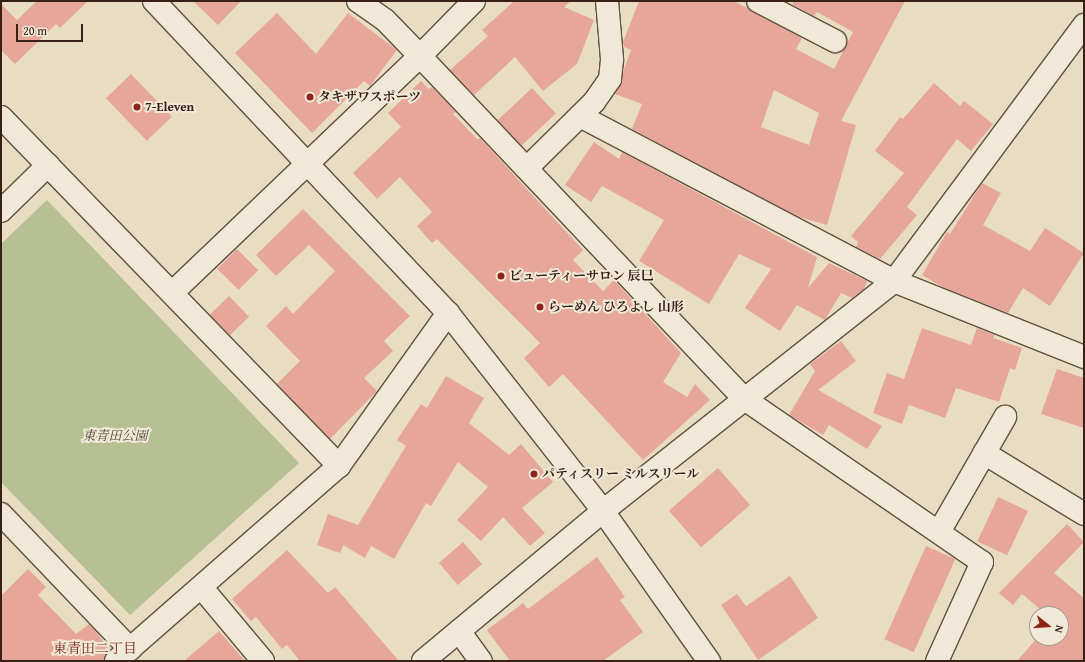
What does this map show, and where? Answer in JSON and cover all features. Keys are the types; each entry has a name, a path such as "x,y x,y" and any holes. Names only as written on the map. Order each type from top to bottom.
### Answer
{"street":[{"path":"154,1 448,313 603,511 709,661"},
{"path":"358,1 385,20 420,56 743,398 982,562 937,661"},
{"path":"173,292 420,56 474,1"},
{"path":"527,168 580,116 610,79 612,59 607,1"},
{"path":"758,1 835,41"},
{"path":"423,661 603,511 743,398 894,281 1084,25"},
{"path":"580,116 894,281 1084,357"},
{"path":"1,118 173,292 339,466"},
{"path":"1,211 48,165"},
{"path":"1,514 123,655 202,588 339,466 448,313"},
{"path":"939,532 1005,417"},
{"path":"984,453 1084,514"},
{"path":"202,588 263,661"},
{"path":"459,631 480,661"}],"green space":[{"name":"東青田公園","path":"47,200 299,463 130,615 1,482 1,244"}],"building":[{"path":"37,1 88,1 60,28 56,24 15,64 1,50 1,4 17,20"},
{"path":"193,1 241,1 218,25"},
{"path":"514,1 571,1 564,7 594,20 577,64 543,91 515,57 474,95 450,70 488,36 482,30"},
{"path":"639,1 734,1 802,38 796,49 834,69 853,32 817,12 814,16 792,4 794,1 905,1 841,121 856,125 827,225 796,216 632,129 642,104 615,94 631,50 624,47 623,42","holes":["774,90 819,113 809,145 761,127"]},
{"path":"277,13 316,54 348,13 397,50 370,86 364,81 312,133 235,53"},
{"path":"131,74 172,116 147,141 106,98"},
{"path":"421,81 429,89 432,87 456,112 453,114 477,139 480,138 583,250 573,260 603,291 614,280 681,353 663,382 687,397 695,384 710,400 643,460 563,374 549,387 524,358 540,343 437,239 432,243 417,226 432,212 400,177 377,199 353,173 401,127 388,113"},
{"path":"934,83 960,106 964,101 993,124 971,151 957,139 907,207 917,215 880,259 856,247 858,242 851,236 904,173 875,151 900,117 903,119"},
{"path":"532,88 556,114 521,146 498,120"},
{"path":"594,142 619,159 622,152 817,257 808,288 829,263 867,281 864,289 852,298 841,293 825,320 797,305 780,331 745,308 771,269 739,254 709,304 639,261 664,220 602,186 591,202 565,185"},
{"path":"982,183 1001,193 983,225 1030,251 1045,228 1084,253 1050,306 1023,288 1008,313 944,288 922,275 947,232 950,234"},
{"path":"303,209 410,316 384,341 393,351 364,378 377,391 330,439 277,384 300,361 266,326 286,306 293,314 335,271 309,245 276,276 256,255"},
{"path":"237,249 258,270 238,290 217,269"},
{"path":"229,296 249,317 230,336 210,315"},
{"path":"922,328 971,345 977,328 995,335 993,338 1022,348 1015,370 1010,368 999,402 956,388 945,418 909,405 902,424 873,413 887,373 904,379"},
{"path":"841,341 856,361 818,390 882,426 867,449 829,425 823,435 789,415 815,371 810,364"},
{"path":"1057,369 1084,378 1084,428 1041,414"},
{"path":"446,376 484,398 469,423 509,455 521,444 553,482 522,508 545,533 530,546 503,517 481,541 457,520 488,487 458,462 431,506 426,503 394,559 371,546 365,558 343,545 340,553 317,545 328,514 358,525 406,446 397,440 421,404 427,408"},
{"path":"718,468 750,505 701,548 669,511"},
{"path":"998,497 1028,511 1007,555 977,541"},
{"path":"1067,524 1084,542 1054,573 1084,598 1084,661 1017,661 1030,646 1069,646 1069,606 1036,606 1022,594 1013,605 999,593"},
{"path":"463,542 482,564 458,585 439,563"},
{"path":"926,546 955,559 914,652 885,639"},
{"path":"287,550 328,593 335,587 399,661 300,661 287,645 282,649 256,617 251,621 232,599"},
{"path":"597,557 625,597 620,600 643,632 603,661 510,661 487,630 523,603 528,609"},
{"path":"28,569 46,587 38,595 76,634 89,624 95,630 109,650 104,661 1,661 1,596"},
{"path":"790,576 818,618 758,660 721,605 737,594 746,606"},
{"path":"219,631 245,661 184,661"}],"place":[{"name":"タキザワスポーツ","path":"310,97"},
{"name":"7-Eleven","path":"137,107"},
{"name":"ビューティーサロン 辰巳","path":"501,276"},
{"name":"らーめん ひろよし 山形","path":"540,307"},
{"name":"パティスリー ミルスリール","path":"534,474"}],"district":[{"name":"東青田二丁目","path":"95,648"}]}
